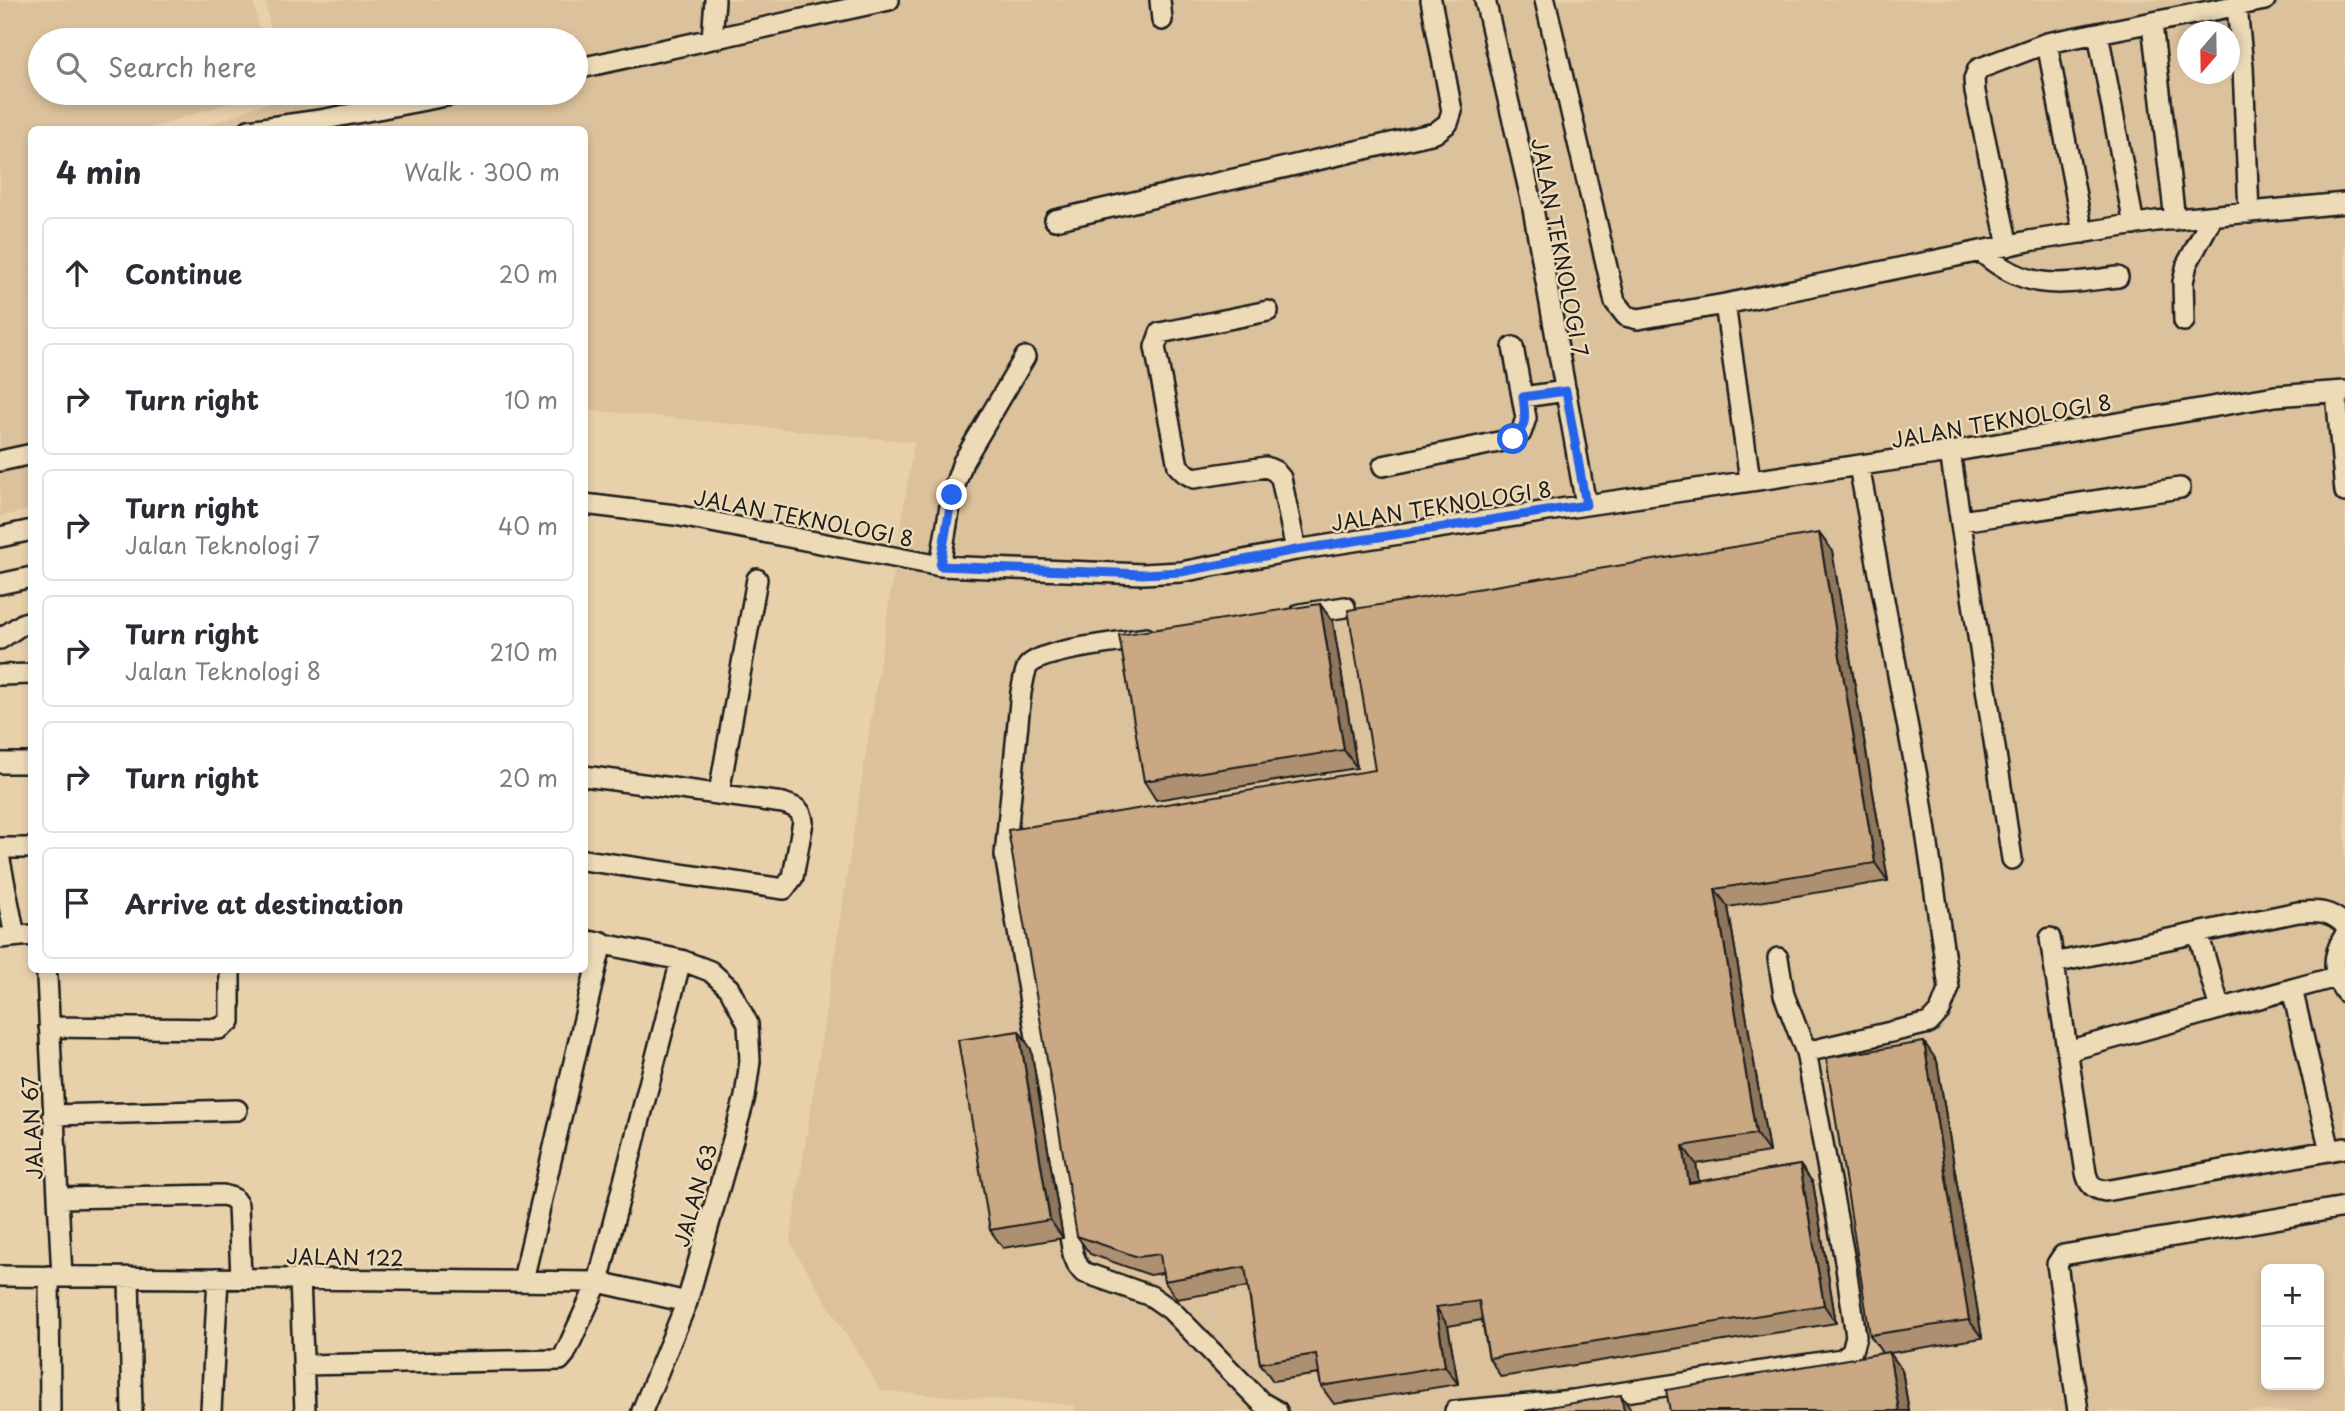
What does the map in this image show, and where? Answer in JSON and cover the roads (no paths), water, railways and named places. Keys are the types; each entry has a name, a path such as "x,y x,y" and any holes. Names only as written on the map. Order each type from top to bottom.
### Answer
{"street":[{"path":"712,39 715,0"},
{"path":"588,66 889,0"},
{"path":"1055,220 1436,133 1448,123 1452,111 1431,0"},
{"name":"JALAN TEKNOLOGI 7","path":"1485,0 1532,203 1586,505"},
{"path":"1545,0 1615,302 1626,316 1639,319 1725,304 1980,251 2083,233 2175,220 2345,203"},
{"path":"2008,246 1975,92 1974,79 1978,69 2047,43 2265,0"},
{"path":"2237,7 2243,67 2249,213"},
{"path":"2152,23 2175,220"},
{"path":"2098,33 2134,225"},
{"path":"2047,43 2083,233"},
{"path":"277,126 399,105"},
{"path":"2184,321 2183,282 2188,264 2213,216"},
{"path":"1980,251 2000,268 2019,276 2053,284 2118,277"},
{"path":"1725,304 1749,480"},
{"path":"1268,311 1160,333 1155,347 1178,466 1194,478 1266,467 1275,471 1281,478 1296,550"},
{"path":"1383,466 1513,439 1521,433 1526,418 1513,347"},
{"path":"940,566 952,495 963,463 1025,357"},
{"path":"1523,397 1566,391"},
{"path":"2340,391 2345,492"},
{"name":"JALAN TEKNOLOGI 8","path":"588,504 675,515 940,566 1143,574 1181,572 1296,550 1950,452 2275,396 2340,391"},
{"path":"1950,452 2012,859"},
{"path":"0,460 28,455"},
{"path":"1806,1052 1929,1023 1940,1012 1949,988 1922,798 1859,466"},
{"path":"1961,521 2180,488"},
{"path":"0,537 28,531"},
{"path":"0,584 28,578"},
{"path":"719,793 757,579"},
{"path":"1276,618 1345,607"},
{"path":"0,639 28,622"},
{"path":"1166,635 1056,652 1039,657 1028,667 1021,692 1005,855 1071,1240 1078,1266 1083,1272 1151,1296 1171,1310 1261,1402 1277,1411"},
{"path":"0,676 28,674"},
{"path":"0,763 28,763"},
{"path":"588,777 783,803 796,807 802,813 803,822 793,877 785,888 588,861"},
{"path":"0,848 28,848"},
{"path":"0,860 15,936"},
{"path":"2054,963 2298,912 2322,911 2336,916 2345,925"},
{"path":"2199,933 2220,1009"},
{"path":"2067,1051 2292,989 2340,984 2334,962 2337,948 2345,935"},
{"path":"2050,938 2086,1173 2088,1182 2095,1189 2105,1191 2338,1149 2292,989"},
{"path":"303,1365 560,1360 565,1354 598,1282 681,960 593,941 588,965"},
{"path":"1455,1411 1573,1399 1842,1359 1852,1351 1856,1336 1845,1261 1806,1052 1784,995 1778,958"},
{"name":"JALAN 63","path":"642,1411 687,1302 746,1097 751,1061 748,1024 729,988 710,971 681,960"},
{"path":"49,1027 219,1029 230,1021 230,973"},
{"path":"523,1280 586,973"},
{"name":"JALAN 67","path":"47,977 58,1198 50,1411"},
{"path":"53,1115 237,1110"},
{"path":"58,1198 223,1195 233,1198 238,1205 241,1278"},
{"path":"2078,1411 2057,1264 2063,1255 2345,1208"},
{"name":"JALAN 122","path":"0,1276 598,1282 687,1302"},
{"path":"129,1278 132,1411"},
{"path":"212,1411 218,1278"},
{"path":"300,1278 305,1411"}]}
